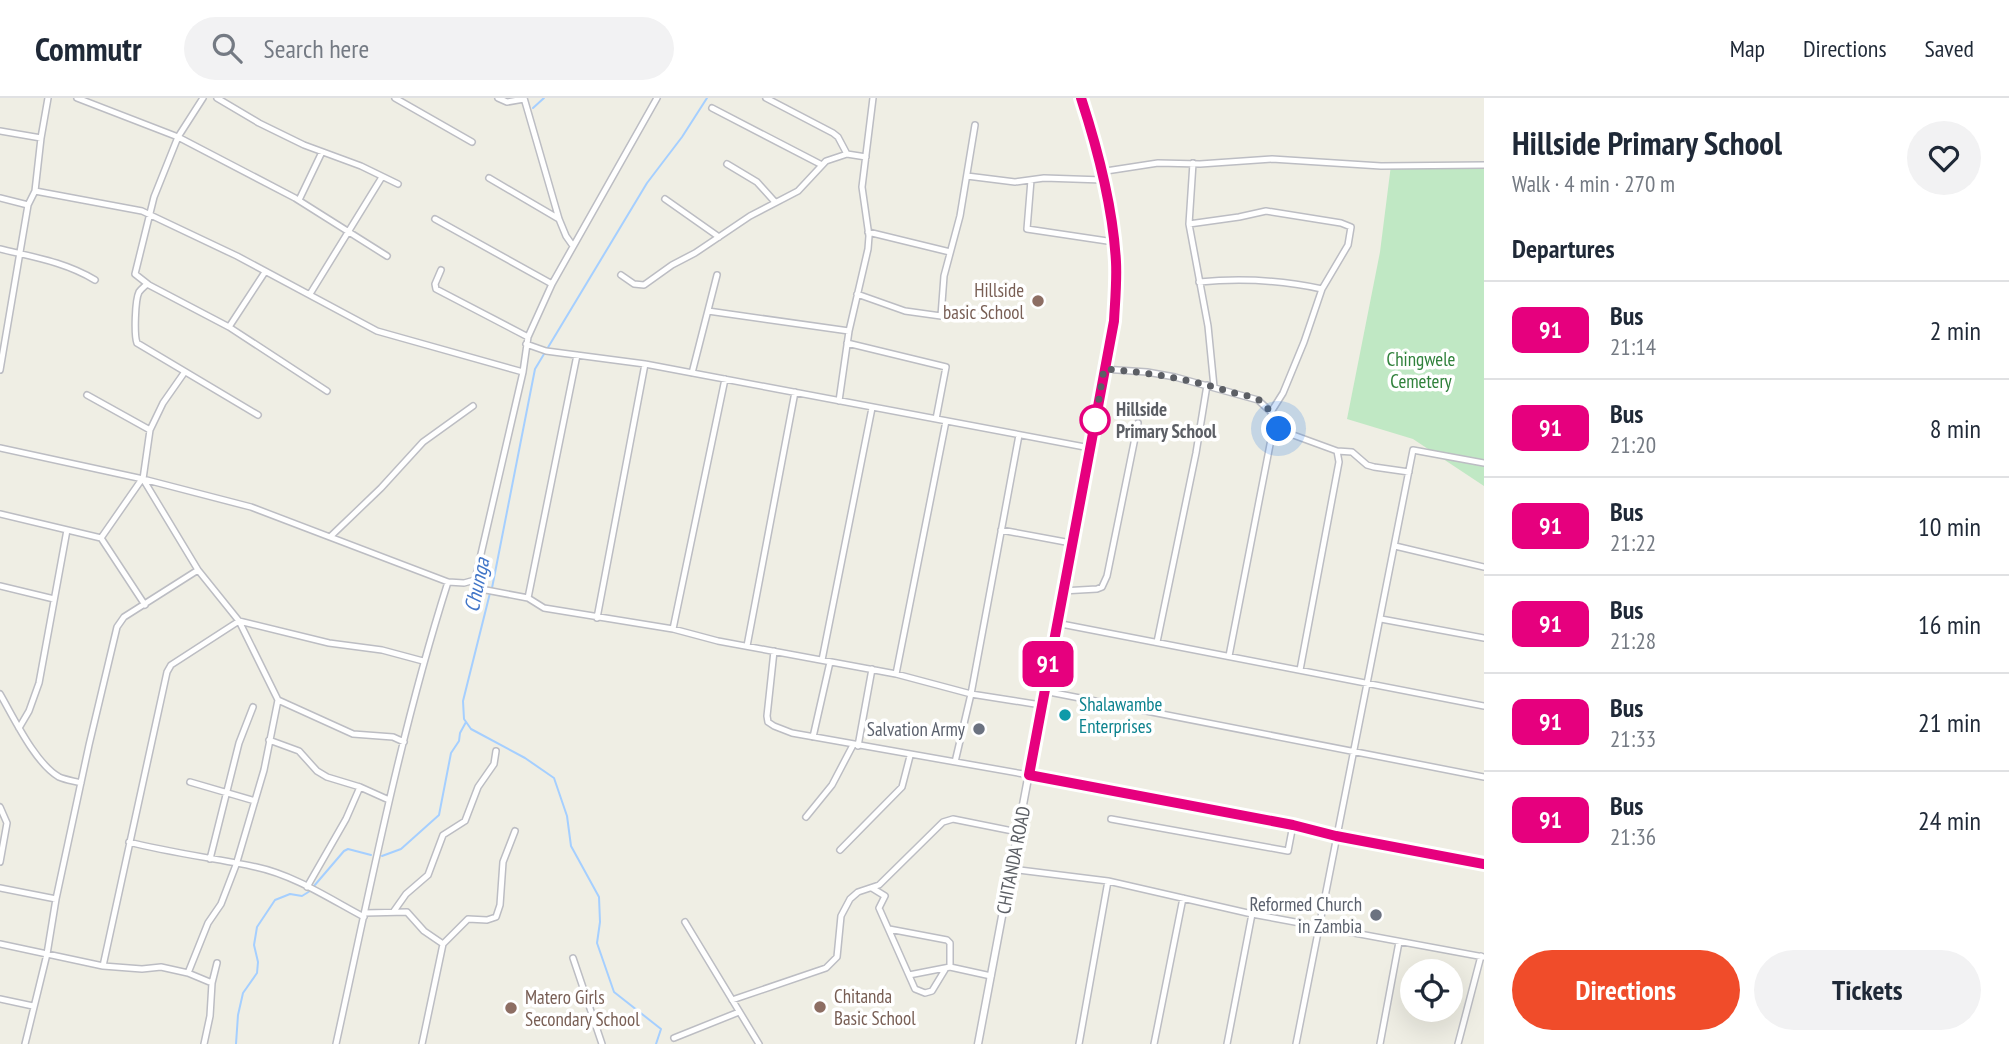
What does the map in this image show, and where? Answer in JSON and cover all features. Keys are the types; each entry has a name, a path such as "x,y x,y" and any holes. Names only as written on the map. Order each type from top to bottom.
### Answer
{"street":[{"path":"0,370 3,327 28,205 35,191 48,98"},
{"path":"202,98 178,137 154,197 135,274 147,284 229,327 327,391"},
{"path":"218,98 259,123 398,184"},
{"path":"395,98 472,142"},
{"path":"498,98 507,102 524,99 559,219 573,246"},
{"path":"475,580 523,372 527,340 552,284 657,98"},
{"path":"766,98 833,133 847,154"},
{"path":"839,401 849,331 868,248 862,187 873,99 863,98"},
{"name":"CHITANDA ROAD","path":"978,1044 1114,321 1114,242 1103,180 1081,98"},
{"path":"80,99 178,137 299,200 387,256"},
{"path":"712,108 822,165"},
{"path":"858,294 897,309 939,317 943,311 944,276 961,216 975,125"},
{"path":"0,131 41,138"},
{"path":"299,200 322,152"},
{"path":"621,275 634,284 644,285 750,216 798,191 826,161 847,154 866,157"},
{"path":"1107,171 1158,163 1272,159 1381,166 1484,165"},
{"path":"1157,642 1210,386 1208,326 1189,224 1193,163"},
{"path":"727,164 757,183 775,202"},
{"path":"967,176 991,180 1103,180"},
{"path":"310,294 382,177"},
{"path":"489,178 559,219"},
{"path":"1031,180 1027,229 1114,242"},
{"path":"35,191 142,211 237,256 377,331 523,372"},
{"path":"0,198 28,205"},
{"path":"665,199 719,237"},
{"path":"1189,224 1266,211 1349,224 1351,230 1348,245 1322,289 1283,393 1271,412"},
{"path":"435,219 552,284"},
{"path":"868,232 950,252"},
{"path":"0,249 39,256 78,270 95,280"},
{"path":"441,270 435,284 436,289 544,350 645,364 1090,448"},
{"path":"229,327 265,272"},
{"path":"692,373 717,275"},
{"path":"1199,282 1282,281 1322,289"},
{"path":"147,284 138,295 135,340 184,373 258,415"},
{"path":"708,311 849,331"},
{"path":"847,343 946,367 936,419"},
{"path":"528,598 577,355"},
{"path":"597,618 645,364"},
{"path":"1104,369 1147,372 1210,386 1258,400 1271,412 1275,424 1229,656"},
{"path":"101,538 143,479 150,430 163,403 184,373"},
{"path":"673,629 725,379"},
{"path":"747,646 795,393"},
{"path":"87,395 150,430"},
{"path":"331,536 423,443 473,406"},
{"path":"822,660 872,408"},
{"path":"896,674 946,421"},
{"path":"1062,591 1097,589 1102,587 1107,576 1138,423"},
{"path":"1275,424 1285,432 1337,452 1352,452 1374,467 1409,472"},
{"path":"955,762 971,694 1019,435"},
{"path":"0,448 143,479 251,507 448,582 464,583 475,580"},
{"path":"1296,1044 1413,450 1484,463"},
{"path":"1300,670 1339,462 1337,452"},
{"path":"143,479 198,570 239,621 278,700 255,801 236,864 221,904 208,923 188,973"},
{"path":"0,514 101,538 145,605"},
{"path":"19,728 29,711 39,683 67,530"},
{"path":"1001,530 1071,543"},
{"path":"1395,546 1484,567"},
{"path":"25,1044 117,627 124,617 198,570"},
{"path":"475,580 486,590 528,598 544,608 673,629 896,674 971,694 1041,705"},
{"path":"336,1044 389,800 423,661 448,582"},
{"path":"0,586 54,598"},
{"path":"1381,619 1484,638"},
{"path":"103,966 167,672 178,660 239,621 423,661"},
{"path":"1056,623 1484,706"},
{"path":"774,651 766,716 768,722 792,733 1029,775 1484,864"},
{"path":"813,737 830,662"},
{"path":"806,817 832,785 856,746 872,669"},
{"path":"1044,691 1484,777"},
{"path":"0,694 19,728 51,771 62,778 81,783"},
{"path":"278,700 353,734 393,737 404,742"},
{"path":"210,859 226,791 253,707"},
{"path":"270,740 299,751 317,771 327,777 360,787 389,800"},
{"path":"394,911 406,894 428,875 443,835 465,821 478,787 494,764 496,751"},
{"path":"840,850 902,787 910,756"},
{"path":"190,782 255,801"},
{"path":"307,887 346,819 360,787"},
{"path":"0,807 7,823 0,862"},
{"path":"1111,818 1288,851 1293,825"},
{"path":"732,1000 826,968 833,963 839,950 844,907 858,892 878,885 914,848 948,819 1018,832"},
{"path":"422,1044 443,944 468,919 487,920 496,917 500,905 503,862 515,831"},
{"path":"129,842 257,867 307,887 364,915 407,912 424,931 443,944"},
{"path":"1011,869 1108,881 1252,914 1483,956 1458,1044"},
{"path":"1079,1044 1108,881"},
{"path":"0,888 56,899"},
{"path":"872,888 885,896 879,908 909,975 919,992 929,993 948,968 950,943 947,940 889,929"},
{"path":"1154,1044 1183,898"},
{"path":"1227,1044 1252,914"},
{"path":"685,922 759,1044"},
{"path":"1380,1044 1399,942"},
{"path":"0,944 103,966 142,969 161,967 188,973 212,983"},
{"path":"573,958 602,1044"},
{"path":"204,1044 217,963"},
{"path":"909,975 948,968 991,976"},
{"path":"0,999 33,1006"},
{"path":"674,1038 739,1012"}],"green space":[{"name":"Chingwele Cemetery","path":"1484,163 1484,486 1413,439 1347,419 1380,252 1391,165"}],"waterway":[{"path":"533,108 544,98"},
{"name":"Chunga","path":"492,588 535,369 647,183 707,98"},
{"name":"Chunga","path":"490,593 463,701 464,719 471,729 525,758 554,778 567,816 571,846 599,897 597,943 614,992 661,1029 656,1044"},
{"path":"382,856 401,849 439,815 451,753 466,722"},
{"path":"314,886 344,851 348,849 371,855"},
{"path":"236,1044 243,993 257,973 258,962 254,945 257,927 275,900 290,894 302,896 310,891"}],"bus line":[{"name":"91","path":"1081,98 1113,229 1116,263 1114,321 1029,775 1484,864"}],"place":[{"name":"Hillside basic School","path":"1038,301"},
{"name":"Hillside Primary School","path":"1095,420"},
{"name":"Shalawambe Enterprises","path":"1065,715"},
{"name":"Salvation Army","path":"979,729"},
{"name":"Reformed Church in Zambia","path":"1376,915"},
{"name":"Chitanda Basic School","path":"820,1007"},
{"name":"Matero Girls Secondary School","path":"511,1008"}],"route":[{"path":"1095,420 1104,369 1175,377 1258,400 1271,412 1279,429"}]}
